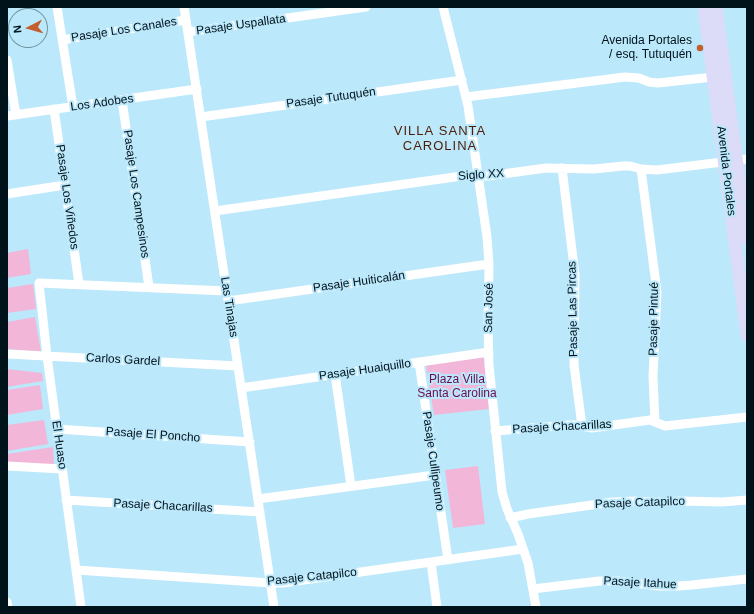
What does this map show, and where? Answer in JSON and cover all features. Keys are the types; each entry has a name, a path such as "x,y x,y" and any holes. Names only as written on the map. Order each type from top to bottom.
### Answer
{"main road":[{"name":"Avenida Portales","path":"704,7 713,77 736,161 747,335"},
{"name":"Avenida Portales","path":"716,7 747,238"}],"street":[{"path":"57,7 73,107"},
{"name":"Las Tinajas","path":"184,7 274,607"},
{"name":"Pasaje Uspallata","path":"188,32 366,7"},
{"name":"San José","path":"443,7 466,97 487,237 489,264 488,352 502,492 510,518 528,563 536,607"},
{"name":"Pasaje Los Canales","path":"62,40 186,20"},
{"path":"7,60 11,115"},
{"path":"466,97 626,77 658,83 713,77"},
{"name":"Pasaje Tutuquén","path":"201,117 462,80"},
{"name":"Los Adobes","path":"11,115 197,89"},
{"name":"Pasaje Los Campesinos","path":"122,100 149,288"},
{"name":"Pasaje Los Viñedos","path":"54,109 79,284"},
{"name":"Siglo XX","path":"215,211 469,175 488,176 546,168 594,169 630,166 641,169 657,170 736,161"},
{"name":"Pasaje Las Pircas","path":"562,168 575,275 574,365 582,426"},
{"name":"Pasaje Pintué","path":"641,169 657,292 653,376 655,422"},
{"path":"7,194 65,185"},
{"name":"Pasaje Huiticalán","path":"228,301 489,264"},
{"name":"El Huaso","path":"79,284 39,282 47,356 81,607"},
{"path":"79,284 227,291"},
{"name":"Pasaje Huaiquillo","path":"241,388 488,352"},
{"name":"Carlos Gardel","path":"7,354 238,366"},
{"name":"Pasaje Cullipeumo","path":"419,362 448,560"},
{"path":"334,374 351,486"},
{"name":"Pasaje Chacarillas","path":"496,431 568,425 592,428 650,420 665,426 747,417"},
{"name":"Pasaje El Poncho","path":"57,429 250,442"},
{"path":"7,466 62,469"},
{"path":"258,499 436,475"},
{"name":"Pasaje Chacarillas","path":"66,500 260,512"},
{"name":"Pasaje Catapilco","path":"510,518 613,502 722,502 747,500"},
{"name":"Pasaje Catapilco","path":"76,570 283,583 523,549"},
{"path":"431,562 437,607"},
{"name":"Pasaje Itahue","path":"533,589 599,581 617,581 659,586 678,586 747,579"},
{"path":"7,602 8,607"}],"green space":[{"path":"28,249 31,274 7,278 7,253"},
{"path":"33,284 36,309 7,313 7,288"},
{"path":"35,317 41,352 7,349 7,322"},
{"name":"Plaza Villa Santa Carolina","path":"484,357 489,409 434,415 426,365"},
{"path":"7,369 42,373 43,381 7,387"},
{"path":"40,385 43,409 7,415 7,390"},
{"path":"44,420 48,444 7,451 7,425"},
{"path":"53,447 54,465 7,462 7,454"},
{"path":"478,466 485,524 453,528 445,470"}],"place":[{"name":"Avenida Portales / esq. Tutuquén","path":"700,48"}],"district":[{"name":"VILLA SANTA CAROLINA","path":"440,138"}]}
